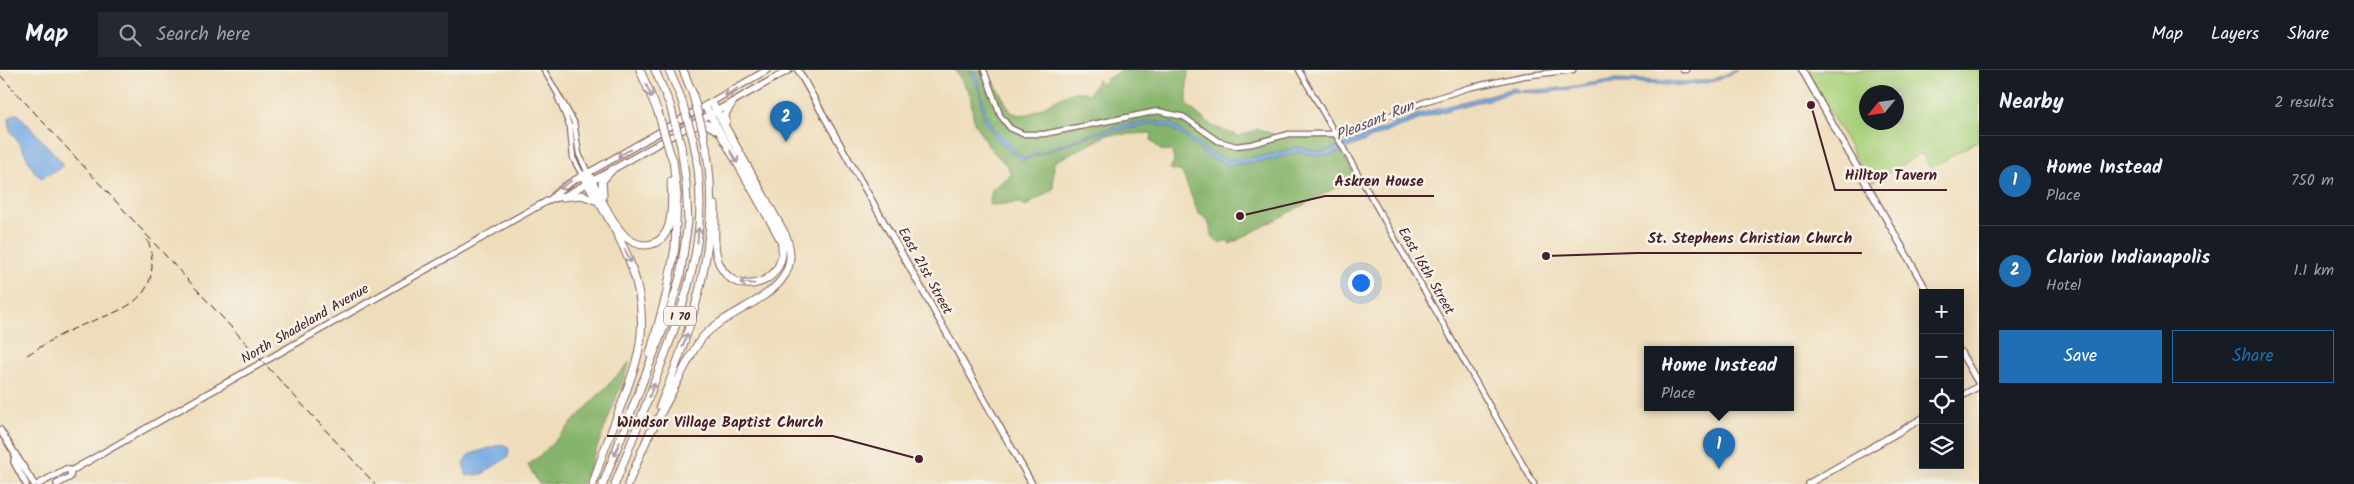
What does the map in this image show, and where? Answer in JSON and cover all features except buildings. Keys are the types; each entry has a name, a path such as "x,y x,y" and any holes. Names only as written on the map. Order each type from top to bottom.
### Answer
{"highway":[{"path":"640,70 658,112 674,166 677,204 675,248 666,296 645,376"},
{"name":"I 70","path":"603,484 672,306 684,260 688,213 682,146 670,105 655,70"},
{"name":"I 70","path":"615,484 682,311 693,271 698,236 700,203 692,139 681,98 669,70"},
{"path":"683,70 692,92 703,132 714,195 716,246 720,266 728,276 740,283 752,284 764,281 773,275 780,265 783,253 781,240 705,106"},
{"path":"649,435 702,337 718,323 772,290 782,280 788,266 790,250 785,234 712,102"},
{"path":"728,129 725,114 732,103"},
{"path":"687,127 706,124 711,125 719,132"},
{"path":"562,197 588,195 602,205 630,241 644,245 660,239 667,232 670,221 672,192 670,153"},
{"path":"602,205 601,183 612,170"},
{"path":"628,484 649,435 688,332 700,290 710,226 709,173"},
{"path":"585,174 633,268 640,292 642,324 636,362 602,452 593,484"}],"main road":[{"name":"North Shadeland Avenue","path":"551,199 558,190 767,70"},
{"name":"North Shadeland Avenue","path":"57,484 70,477 72,471 551,199 562,197 590,182 789,70"},
{"name":"East 21st Street","path":"798,70 1029,483"},
{"path":"1802,70 1926,289"},
{"path":"1964,358 1979,385 1964,394"},
{"path":"1808,484 1919,420"},
{"path":"0,430 34,484"},
{"path":"15,456 14,462 26,484"},
{"name":"North Shadeland Avenue","path":"39,484 66,469 72,471"}],"street":[{"path":"544,70 554,87 570,127 574,160 585,174"},
{"path":"984,70 1002,118 1012,129 1027,135 1044,134 1157,111 1172,113 1184,118 1218,141 1233,146 1252,144 1289,134 1336,134 1350,131 1419,104 1468,88 1516,77 1572,70"},
{"name":"East 16th Street","path":"1299,70 1534,484"}],"green space":[{"path":"955,70 981,70 989,93 991,83 994,82 1011,112 1021,115 1040,109 1069,93 1089,94 1098,79 1102,85 1106,79 1122,70 1189,70 1187,105 1212,126 1239,136 1258,129 1281,137 1333,138 1356,177 1230,244 1226,241 1220,244 1213,238 1208,220 1198,213 1182,172 1170,169 1174,161 1172,151 1160,150 1151,140 1152,133 1108,135 1054,162 1053,189 1024,207 1021,203 989,205 992,189 1011,175 1008,167 988,146 974,122 970,94"},
{"path":"1806,70 1979,70 1979,140 1930,168 1922,153 1870,183"},
{"path":"630,362 583,484 539,484 528,465 543,453"}],"water":[{"name":"Pleasant Run","path":"970,70 973,70 976,76 987,118 992,126 1018,154 1025,158 1093,133 1124,125 1152,121 1172,124 1209,153 1228,160 1264,156 1298,147 1322,152 1419,114 1514,88 1521,91 1562,88 1616,79 1685,82 1711,80 1737,70 1709,82 1695,84 1619,83 1540,93 1510,92 1430,116 1331,155 1322,156 1299,152 1267,161 1228,165 1208,157 1183,136 1170,128 1153,124 1093,135 1022,161 997,139 984,120 979,90"},
{"path":"18,114 62,162 62,167 42,178 35,173 21,146 10,131 9,118"},
{"path":"502,444 509,449 508,457 482,474 467,476 463,464 468,455"}],"railway":[{"path":"0,75 375,484"},
{"path":"27,355 65,333 115,313 136,300 145,290 150,279 152,257 146,238"}],"place":[{"name":"Hilltop Tavern","path":"1811,105"},
{"name":"Clarion Indianapolis","path":"786,142"},
{"name":"Askren House","path":"1240,216"},
{"name":"St. Stephens Christian Church","path":"1546,256"},
{"name":"Windsor Village Baptist Church","path":"919,459"},
{"name":"Home Instead","path":"1719,469"}]}
